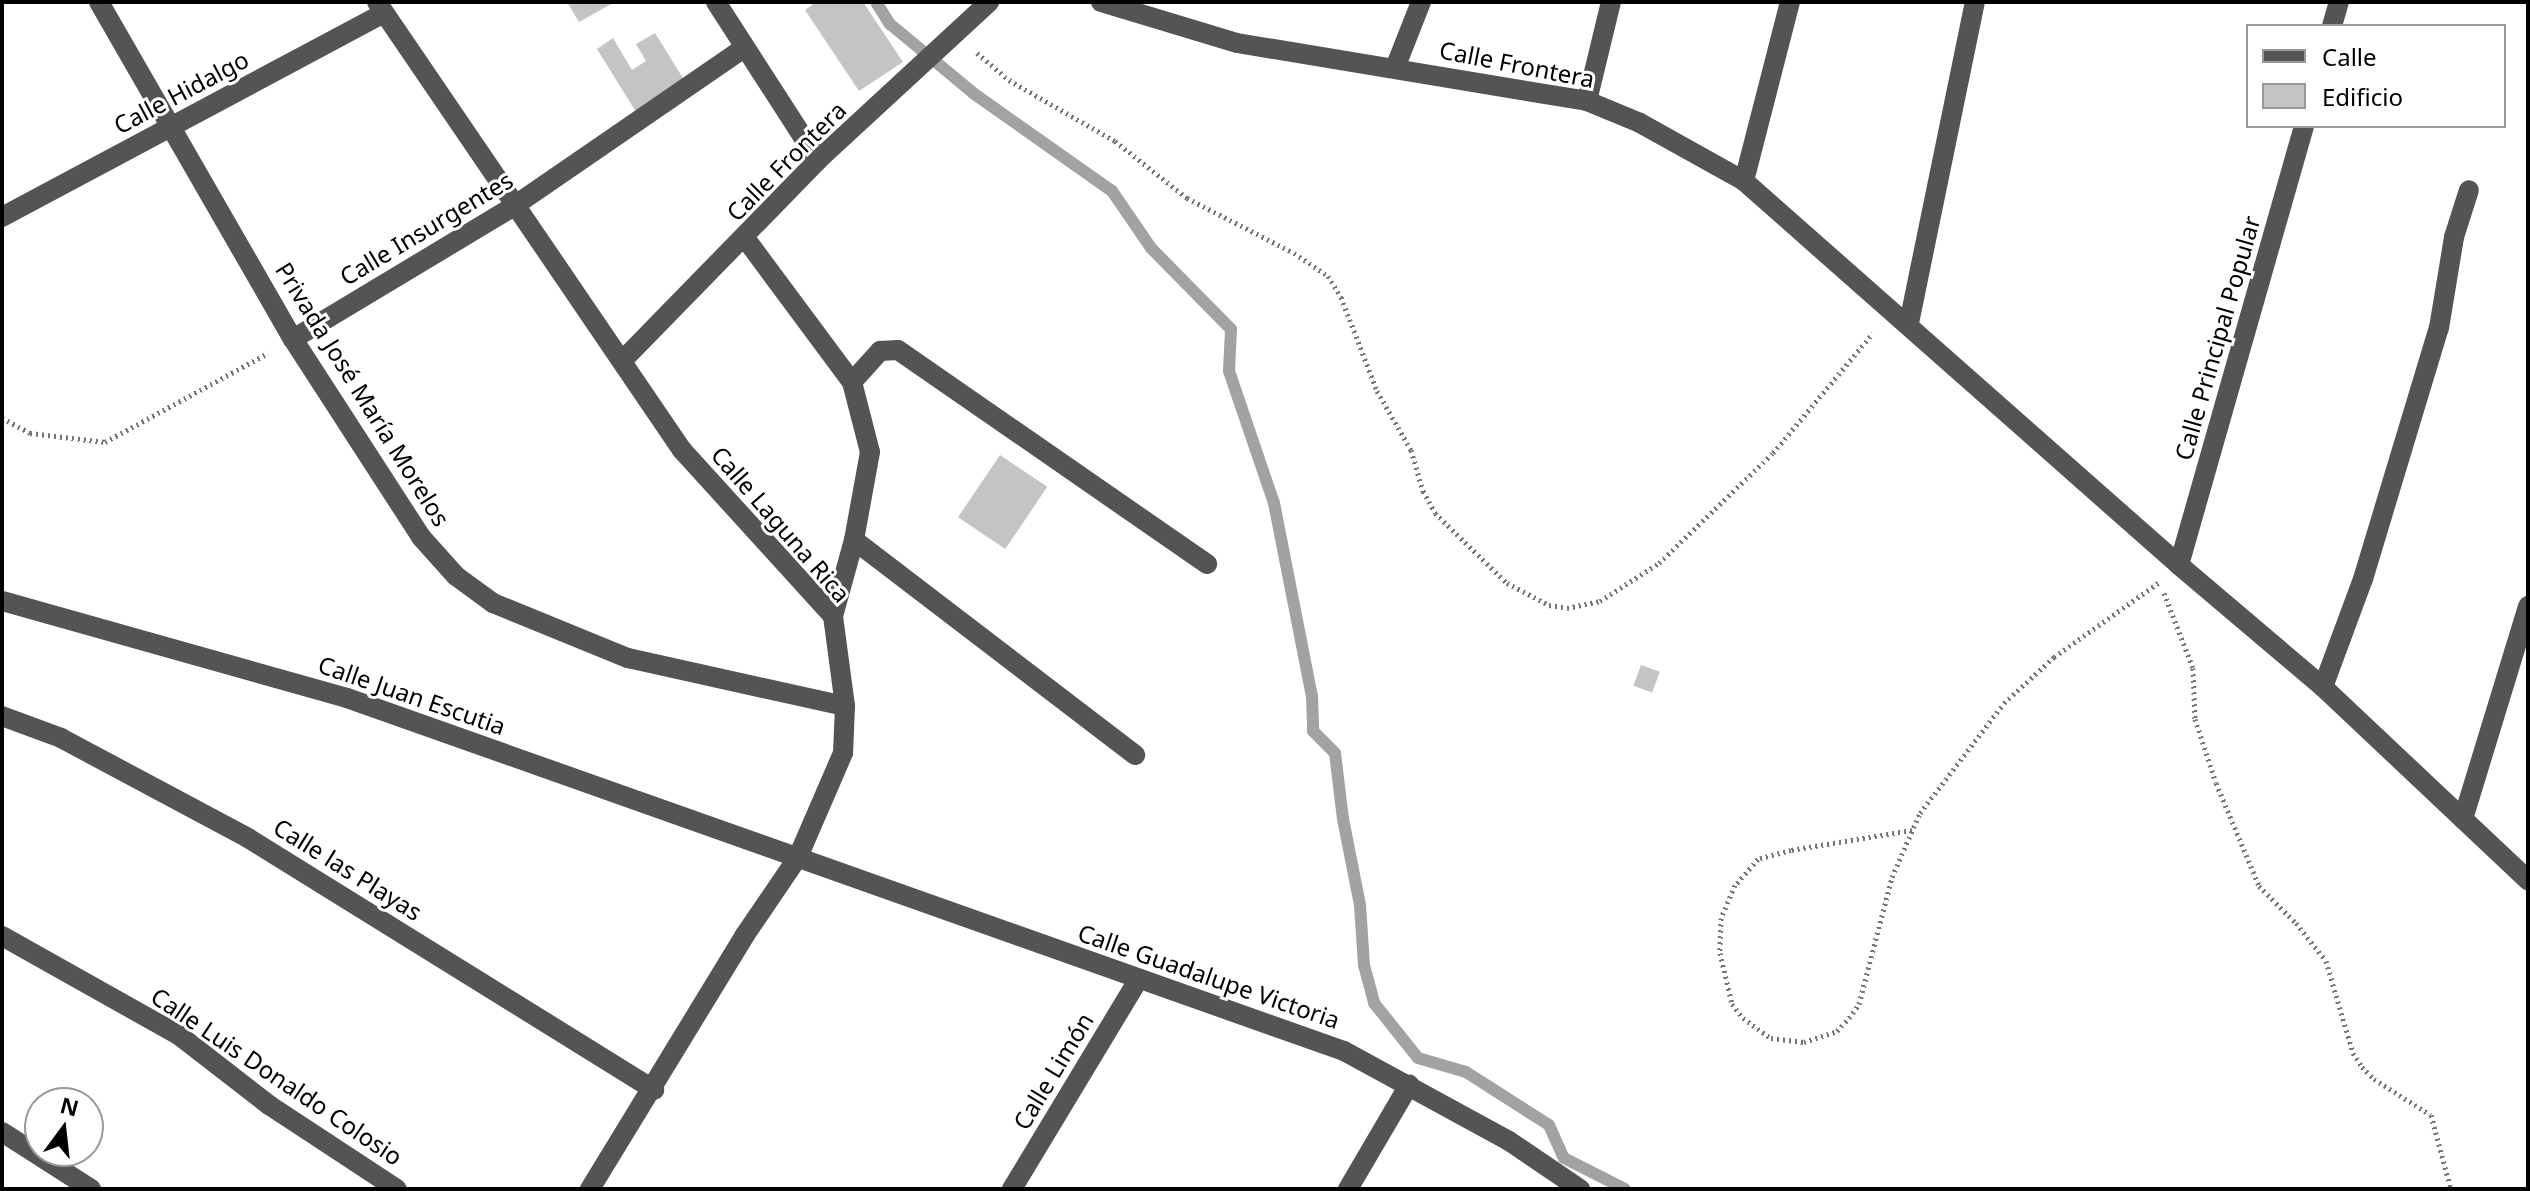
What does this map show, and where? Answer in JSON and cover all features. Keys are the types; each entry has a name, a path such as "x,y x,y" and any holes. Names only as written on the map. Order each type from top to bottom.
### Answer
{"street":[{"name":"Privada José María Morelos","path":"99,2 293,339 421,537 456,576 493,603 628,658 845,706"},
{"path":"716,2 818,160"},
{"name":"Calle Frontera","path":"623,360 818,160 989,2"},
{"name":"Calle Frontera","path":"1101,2 1237,43 1328,61 1395,68 1587,101 1640,123 1744,181 1901,316 2179,565 2323,687 2528,880"},
{"path":"1395,68 1421,2"},
{"path":"1587,101 1611,2"},
{"path":"1744,181 1790,2"},
{"path":"1901,316 1975,2"},
{"path":"2333,24 2339,2"},
{"name":"Calle Hidalgo","path":"2,217 171,127 381,8"},
{"name":"Calle Laguna Rica","path":"381,8 682,450 833,616 845,706 843,753 798,857 745,935 654,1090 590,1189"},
{"name":"Calle Insurgentes","path":"293,339 514,206 744,48"},
{"name":"Calle Principal Popular","path":"2179,565 2303,128"},
{"path":"2323,687 2363,579 2439,328 2454,237 2469,190"},
{"path":"745,238 852,382 870,452 854,540 833,616"},
{"path":"852,382 880,351 898,350 1207,564"},
{"path":"854,540 1135,755"},
{"name":"Calle Juan Escutia","path":"2,601 347,698 798,857"},
{"path":"2463,819 2528,606"},
{"name":"Calle las Playas","path":"2,716 61,738 248,838 654,1090"},
{"name":"Calle Guadalupe Victoria","path":"798,857 1344,1051 1509,1141 1580,1189"},
{"name":"Calle Luis Donaldo Colosio","path":"2,936 180,1036 269,1105 397,1189"},
{"name":"Calle Limón","path":"1012,1189 1138,980"},
{"path":"1348,1189 1409,1085"},
{"path":"2,1132 91,1189"}],"path":[{"path":"954,34 1009,80 1115,141 1187,198 1294,253 1328,276 1341,297 1377,391 1411,450 1423,491 1435,513 1507,583 1549,605 1567,608 1600,601 1659,563 1773,453 1838,371 1901,316"},
{"path":"2,418 30,433 105,442 293,339"},
{"path":"1912,830 1791,850 1758,859 1735,885 1721,918 1720,953 1732,1004 1743,1018 1771,1038 1804,1042 1837,1031 1859,1004 1892,877 1920,813 2004,703 2054,657 2162,580 2166,605 2193,668 2195,719 2211,771 2259,886 2296,923 2326,961 2353,1053 2362,1067 2374,1079 2431,1115 2451,1189"}],"building":[{"path":"567,2 615,2 579,22"},
{"path":"816,2 863,2 903,62 859,91 805,10"},
{"path":"655,33 686,83 636,112 597,49 613,38 632,70 646,61 636,44"},
{"path":"1000,455 1047,487 1005,549 958,517"},
{"path":"1641,665 1660,672 1652,693 1633,686"}],"waterway":[{"path":"876,2 890,24 973,93 1112,191 1151,248 1231,329 1229,371 1274,503 1312,696 1313,731 1335,753 1343,819 1360,905 1364,965 1374,1003 1418,1058 1466,1072 1549,1125 1564,1158 1625,1189"}]}
